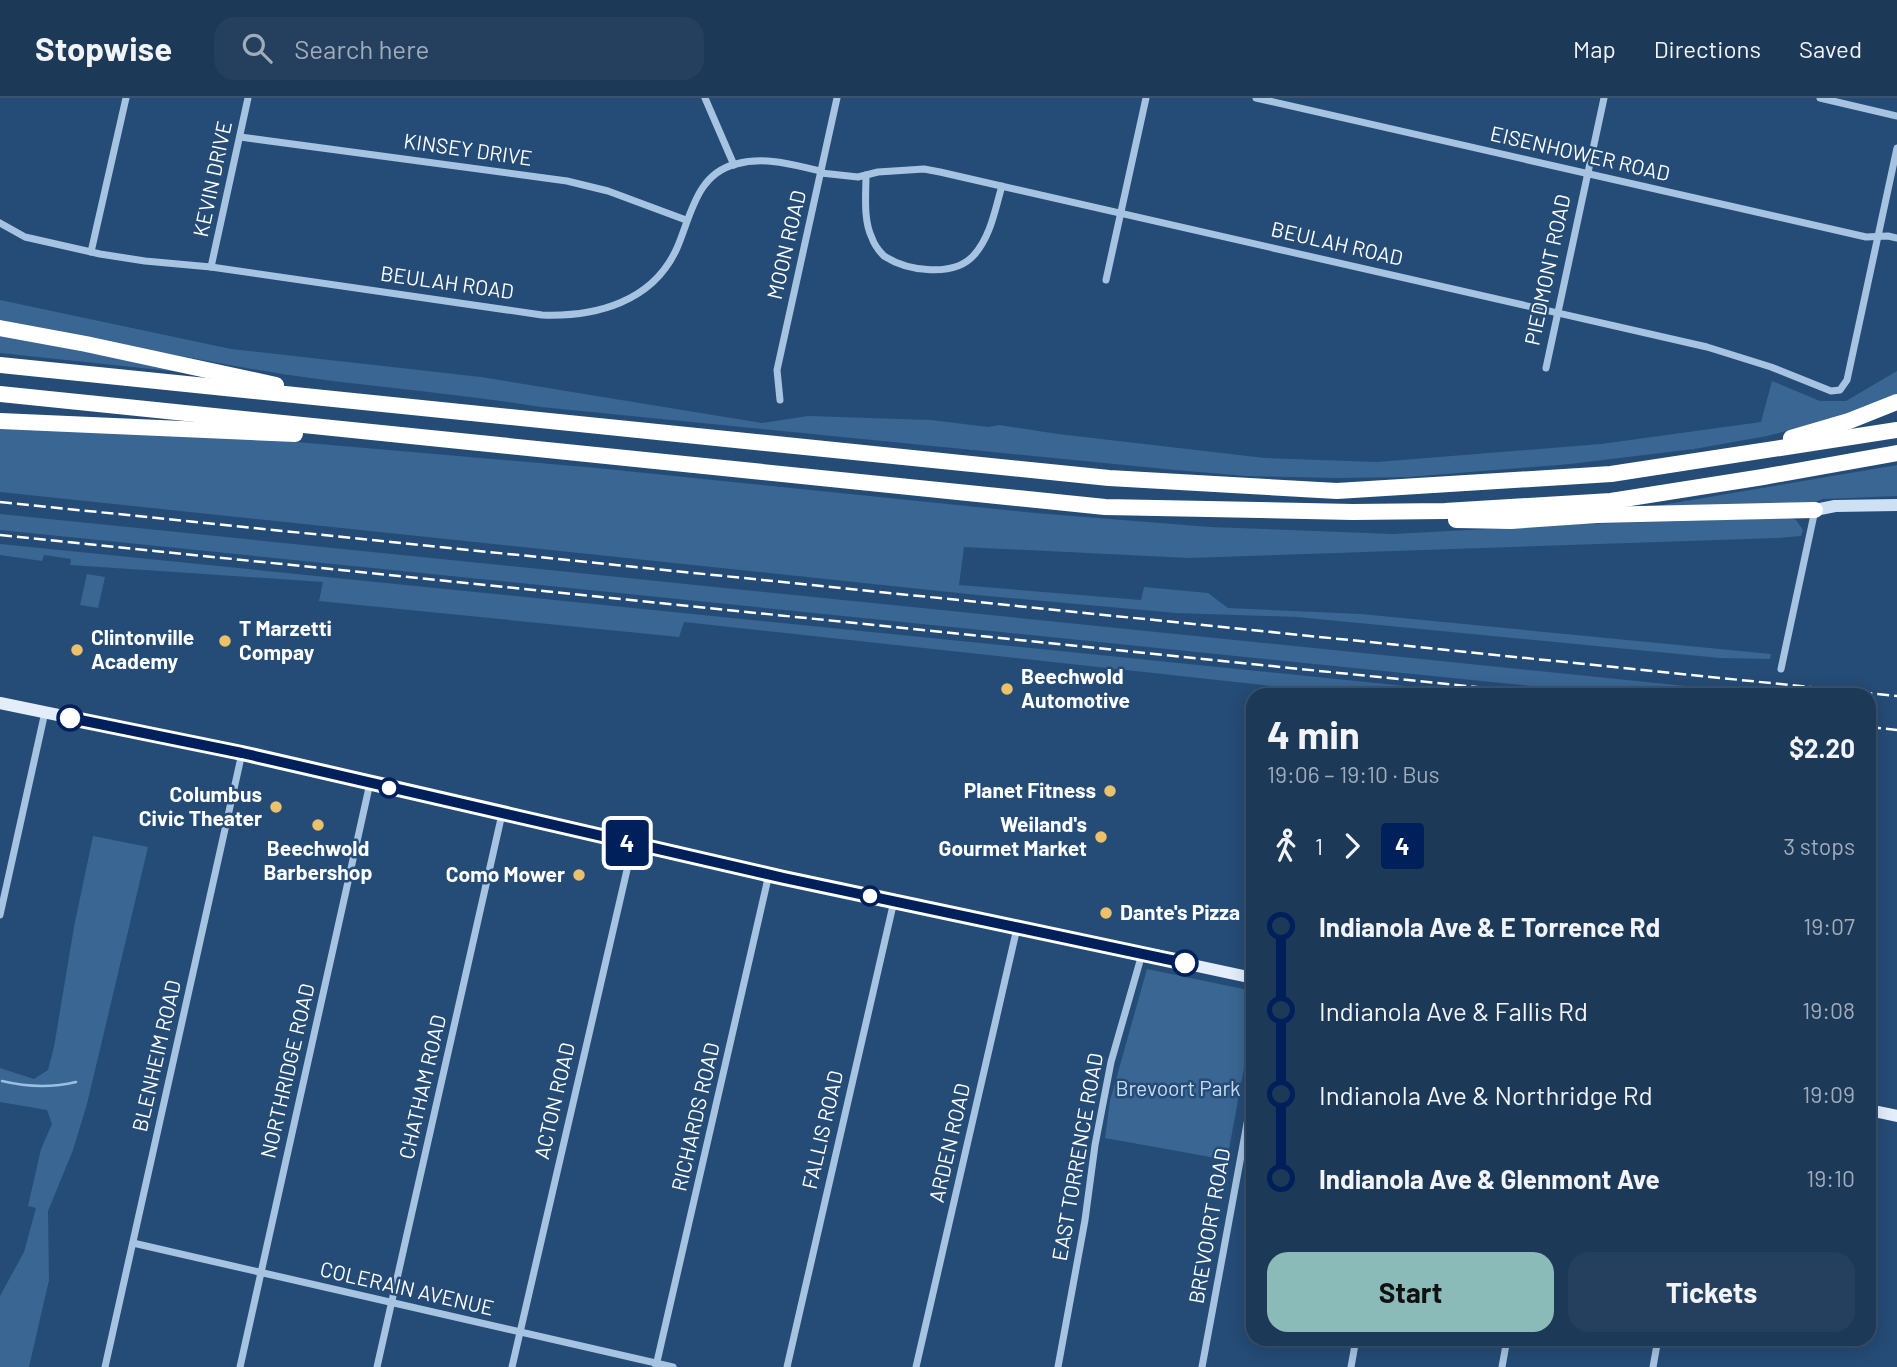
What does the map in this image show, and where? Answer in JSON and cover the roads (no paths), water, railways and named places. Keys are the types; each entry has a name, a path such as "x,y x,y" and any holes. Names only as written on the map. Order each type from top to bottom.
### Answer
{"highway":[{"path":"0,328 175,362 357,402"},
{"path":"0,365 1109,478 1337,491 1611,474 1897,430"},
{"path":"0,394 1105,507 1445,511 1611,501 1897,453"},
{"path":"1714,458 1849,421 1897,402"},
{"path":"0,422 274,434 396,435"},
{"path":"1353,512 1393,520 1511,521 1597,515 1815,510"}],"main road":[{"path":"0,703 242,753 633,844 1246,976"},
{"path":"1876,1112 1897,1116"}],"street":[{"path":"92,252 126,98"},
{"name":"KEVIN DRIVE","path":"211,267 248,98"},
{"path":"705,98 734,164"},
{"name":"MOON ROAD","path":"780,400 777,370 837,98"},
{"path":"1105,280 1146,98"},
{"name":"EISENHOWER ROAD","path":"1256,98 1866,237 1897,238"},
{"name":"PIEDMONT ROAD","path":"1546,368 1604,98"},
{"path":"1820,98 1897,116"},
{"name":"KINSEY DRIVE","path":"240,137 567,181 608,191 686,220"},
{"path":"1877,237 1897,148"},
{"name":"BEULAH ROAD","path":"0,223 25,237 145,261 211,267 542,315 580,315 617,306 643,291 667,265 677,248 693,202 703,186 716,174 734,164 758,160 774,161 858,177 924,169 1707,347 1771,367 1822,390 1831,391 1840,390 1847,380 1877,237"},
{"path":"866,175 867,216 871,237 883,255 910,267 940,270 957,267 973,257 988,232 1002,186"},
{"path":"1781,669 1815,510 1835,506 1897,505"},
{"path":"0,915 45,712"},
{"name":"BLENHEIM ROAD","path":"105,1367 242,753"},
{"name":"NORTHRIDGE ROAD","path":"240,1367 370,783"},
{"name":"CHATHAM ROAD","path":"377,1367 502,814"},
{"name":"ACTON ROAD","path":"512,1367 633,844"},
{"name":"RICHARDS ROAD","path":"657,1365 769,874"},
{"name":"FALLIS ROAD","path":"787,1367 894,901"},
{"name":"ARDEN ROAD","path":"916,1367 1017,928"},
{"name":"EAST TORRENCE ROAD","path":"1058,1367 1108,1076 1142,954"},
{"name":"BREVOORT ROAD","path":"1202,1367 1246,1129"},
{"name":"COLERAIN AVENUE","path":"133,1243 673,1367"},
{"path":"1351,1367 1355,1346"},
{"path":"1502,1367 1506,1346"},
{"path":"1653,1367 1657,1346"}],"waterway":[{"path":"2,1081 39,1086 76,1082"}],"railway":[{"path":"0,502 1819,688"},
{"path":"0,535 1485,688"},
{"path":"1876,694 1897,696"},
{"path":"1876,728 1897,730"}],"place":[{"name":"T Marzetti Compay","path":"225,641"},
{"name":"Clintonville Academy","path":"77,650"},
{"name":"Beechwold Automotive","path":"1007,689"},
{"name":"Planet Fitness","path":"1110,791"},
{"name":"Columbus Civic Theater","path":"276,807"},
{"name":"Beechwold Barbershop","path":"318,825"},
{"name":"Weiland's Gourmet Market","path":"1101,837"},
{"name":"Como Mower","path":"579,875"},
{"name":"Dante's Pizza","path":"1106,913"}],"park label":[{"name":"Brevoort Park","path":"1178,1089"}]}
